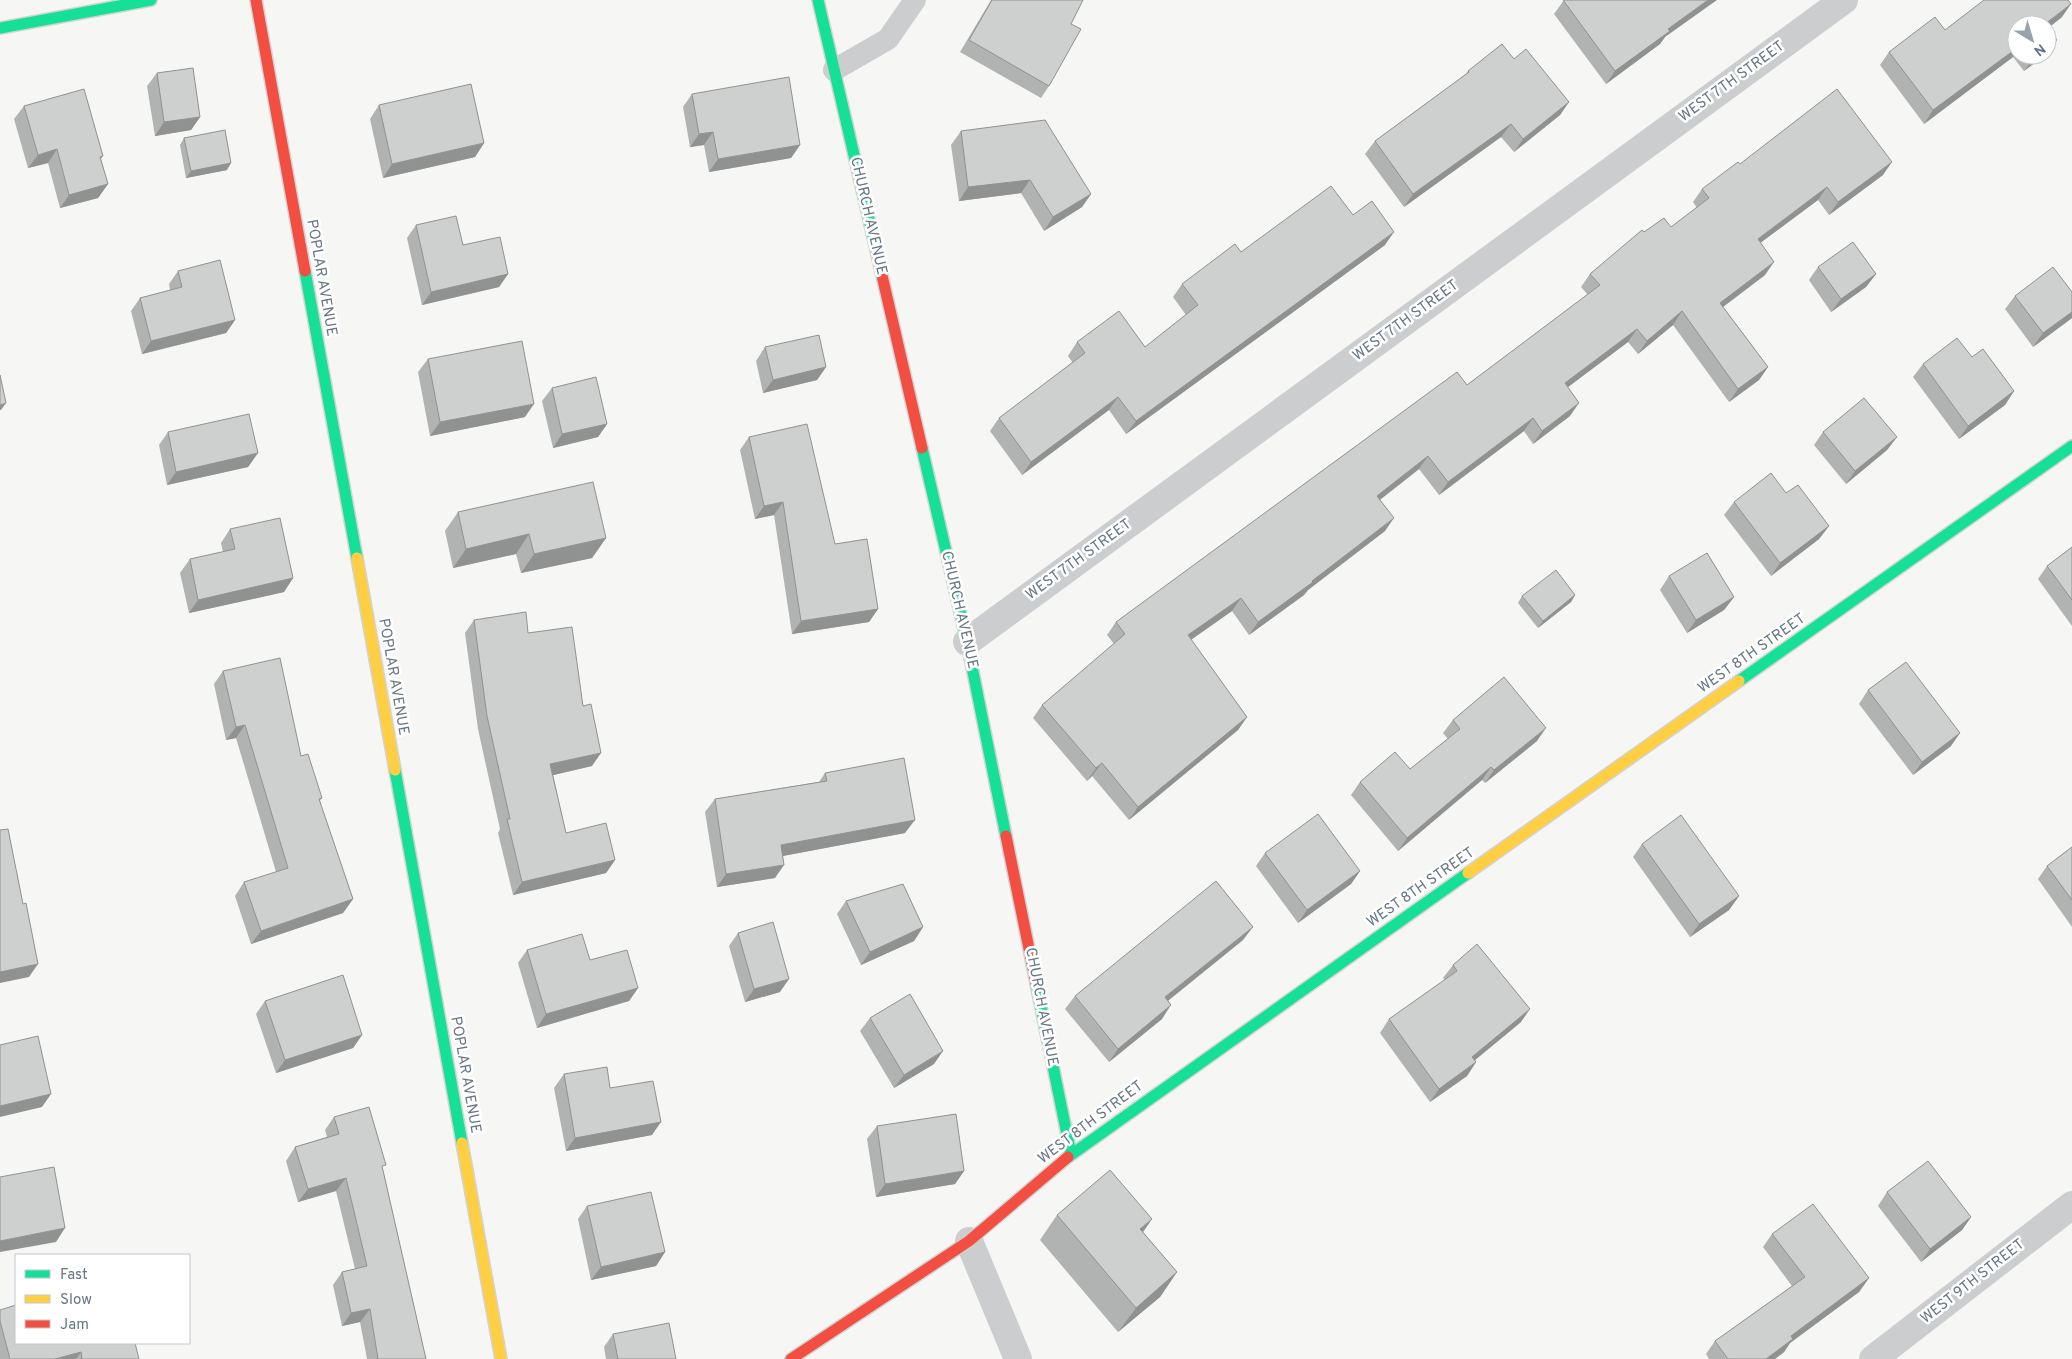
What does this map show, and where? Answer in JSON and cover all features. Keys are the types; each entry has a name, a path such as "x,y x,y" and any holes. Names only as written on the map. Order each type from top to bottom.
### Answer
{"street":[{"path":"0,28 151,0"},
{"name":"POPLAR AVENUE","path":"256,0 501,1359"},
{"name":"CHURCH AVENUE","path":"818,0 967,642 1071,1154"},
{"name":"WEST 7TH STREET","path":"967,642 1844,0"},
{"name":"WEST 8TH STREET","path":"791,1359 970,1241 1071,1154 2072,446"},
{"name":"WEST 9TH STREET","path":"1874,1359 2072,1205"},
{"path":"970,1241 1018,1359"}],"lane":[{"path":"834,70 888,38 915,0"}],"building":[{"path":"992,0 1083,0 1071,24 1081,29 1049,86 969,40"},
{"path":"1563,0 1708,0 1668,29 1670,31 1615,71"},
{"path":"1984,0 2068,0 2071,4 2057,15 2007,15 2007,55 1933,110 1889,52 1935,17 1945,30"},
{"path":"1502,44 1514,59 1526,49 1569,102 1523,139 1511,124 1413,194 1375,141 1469,72"},
{"path":"193,68 200,117 164,122 157,73"},
{"path":"789,77 800,145 718,159 713,132 699,134 692,94"},
{"path":"471,84 484,143 392,164 379,105"},
{"path":"84,89 103,156 100,157 108,184 69,195 57,149 38,155 24,106"},
{"path":"1837,89 1892,162 1838,202 1827,187 1758,239 1774,262 1720,303 1768,367 1738,389 1682,311 1647,341 1637,329 1565,383 1579,403 1542,431 1533,418 1448,482 1428,456 1377,496 1394,518 1313,582 1258,622 1241,598 1188,635 1247,717 1138,807 1102,763 1096,768 1042,705 1125,634 1116,622 1457,372 1467,385 1600,285 1590,274 1642,230 1644,232 1664,218 1671,227 1709,198 1702,189 1738,162 1740,164"},
{"path":"1045,120 1091,194 1053,217 1030,180 968,187 961,131"},
{"path":"225,130 231,163 191,171 184,138"},
{"path":"1331,186 1353,215 1372,201 1394,232 1136,421 1118,397 1031,462 999,418 1085,353 1077,342 1119,311 1145,347 1198,305 1182,284 1235,244 1241,252"},
{"path":"456,216 463,245 500,237 508,274 431,292 416,225"},
{"path":"1853,242 1876,274 1841,299 1818,267"},
{"path":"220,260 235,320 151,341 140,298 182,287 178,271"},
{"path":"2053,267 2072,292 2072,312 2043,333 2015,296"},
{"path":"819,335 826,367 773,380 765,347"},
{"path":"1957,338 1972,357 1983,349 2014,391 1968,426 1923,364"},
{"path":"522,341 534,404 440,422 428,359"},
{"path":"0,375 6,403 0,405"},
{"path":"596,377 607,424 562,434 552,388"},
{"path":"1864,398 1897,437 1855,471 1823,432"},
{"path":"249,414 258,453 176,472 168,432"},
{"path":"807,424 835,544 867,539 878,609 801,621 783,502 764,506 749,437"},
{"path":"1771,473 1786,493 1798,485 1829,526 1780,563 1734,502"},
{"path":"593,482 606,538 534,554 529,534 466,549 458,512"},
{"path":"280,518 293,578 198,600 190,559 235,549 230,529"},
{"path":"2072,547 2072,600 2047,566"},
{"path":"1707,553 1734,597 1696,620 1669,576"},
{"path":"1556,570 1575,595 1543,621 1522,596"},
{"path":"526,612 528,633 572,627 583,706 591,704 601,753 550,764 566,833 606,823 615,860 522,882 507,819 510,819 487,716 474,620"},
{"path":"280,658 301,756 308,754 322,798 319,799 353,899 261,931 244,882 288,868 245,725 236,727 223,671"},
{"path":"1906,662 1960,733 1922,762 1868,690"},
{"path":"1504,677 1546,728 1494,770 1491,767 1407,838 1360,782 1395,752 1410,769 1460,729 1453,720"},
{"path":"904,758 915,820 781,845 784,865 726,874 715,799 827,781 825,773"},
{"path":"1318,814 1360,871 1307,910 1265,853"},
{"path":"1681,815 1739,896 1699,924 1642,844"},
{"path":"8,829 23,904 26,903 38,964 0,972 0,830"},
{"path":"2072,847 2072,900 2047,866"},
{"path":"1216,881 1253,927 1165,997 1171,1005 1118,1049 1075,996"},
{"path":"903,884 923,927 870,952 846,901"},
{"path":"773,922 789,979 754,989 738,933"},
{"path":"582,934 590,960 627,950 638,988 546,1014 527,950"},
{"path":"1477,944 1530,1009 1472,1057 1476,1062 1439,1089 1389,1019 1457,971 1453,965"},
{"path":"343,975 362,1035 285,1060 265,1001"},
{"path":"910,994 943,1051 904,1075 870,1018"},
{"path":"38,1036 51,1094 0,1106 0,1045"},
{"path":"607,1067 610,1088 653,1081 661,1122 575,1138 564,1074"},
{"path":"369,1107 386,1165 382,1166 426,1359 378,1359 370,1309 351,1313 342,1272 367,1266 346,1178 308,1189 295,1147 339,1134 334,1117"},
{"path":"956,1114 964,1171 885,1184 877,1126"},
{"path":"1928,1161 1971,1217 1930,1249 1887,1192"},
{"path":"54,1167 65,1228 0,1241 0,1177"},
{"path":"1110,1170 1152,1219 1140,1229 1177,1272 1136,1308 1057,1215"},
{"path":"651,1192 665,1252 601,1267 587,1206"},
{"path":"1813,1204 1869,1278 1791,1336 1793,1339 1766,1359 1728,1359 1715,1341 1805,1277 1772,1234"},
{"path":"15,1305 15,1344 135,1344 139,1359 82,1359 81,1352 55,1359 10,1359 0,1321 0,1310"},
{"path":"669,1323 676,1359 618,1359 613,1334"}],"traffic: fast":[{"path":"0,28 151,0"},
{"path":"818,0 877,254"},
{"path":"305,271 357,558"},
{"path":"1739,681 2072,446"},
{"path":"922,448 967,642 1006,836"},
{"path":"395,770 462,1143"},
{"path":"1068,1157 1468,873"},
{"path":"1036,983 1071,1154"}],"traffic: slow":[{"path":"357,558 395,770"},
{"path":"1468,873 1739,681"},
{"path":"462,1143 501,1359"}],"traffic: jam":[{"path":"256,0 305,271"},
{"path":"877,254 922,448"},
{"path":"1006,836 1036,983"},
{"path":"791,1359 969,1241 1068,1157"}]}
